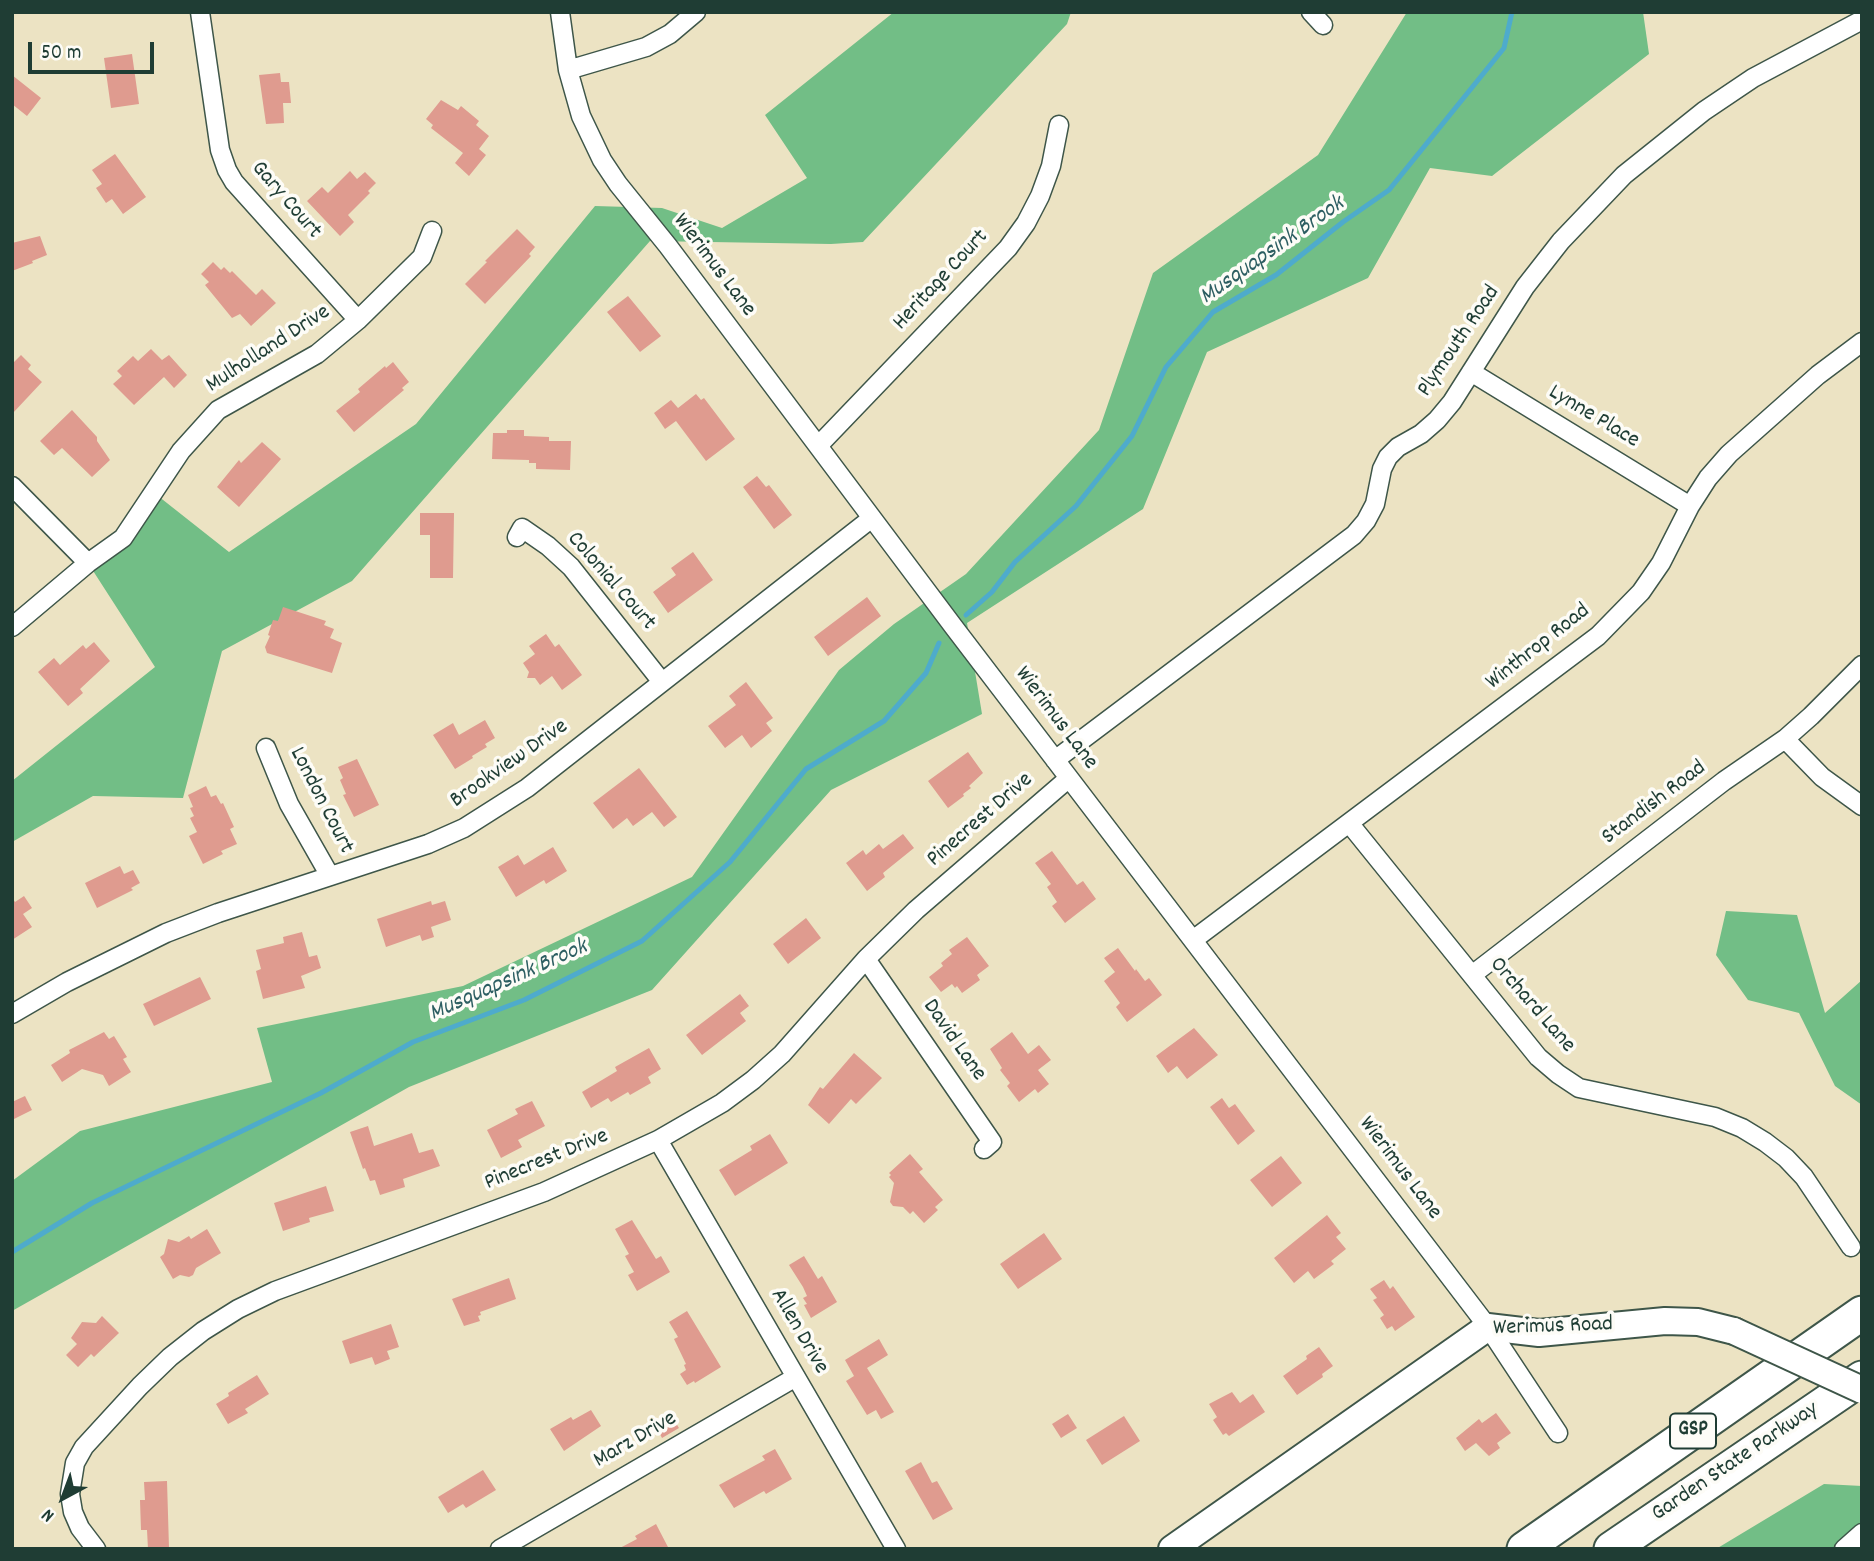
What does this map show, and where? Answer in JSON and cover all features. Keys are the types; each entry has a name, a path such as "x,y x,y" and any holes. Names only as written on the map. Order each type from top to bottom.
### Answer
{"highway":[{"name":"GSP","path":"1524,1549 1862,1313"},
{"name":"Garden State Parkway","path":"1611,1549 1862,1378"}],"main road":[{"name":"Werimus Road","path":"1171,1549 1488,1327 1539,1333 1665,1321 1698,1322 1734,1331 1862,1390"}],"street":[{"name":"Gary Court","path":"200,12 220,150 227,170 234,182 358,320"},
{"name":"Wierimus Lane","path":"560,12 568,69 581,116 602,160 1488,1327 1558,1433"},
{"path":"568,69 646,47 670,34 696,12"},
{"name":"Plymouth Road","path":"1055,760 1354,536 1375,504 1382,469 1388,457 1437,420 1452,402 1525,287 1561,240 1624,175 1669,137 1743,85 1862,20"},
{"name":"Heritage Court","path":"818,446 1008,248 1026,223 1040,195 1051,166 1059,125"},
{"name":"Mulholland Drive","path":"12,627 123,538 181,451 218,410 317,354 358,320 422,257 432,231"},
{"name":"Winthrop Road","path":"1193,940 1598,636 1641,592 1661,562 1690,506 1708,478 1729,454 1818,375 1862,342"},
{"name":"Lynne Place","path":"1471,372 1690,506"},
{"path":"12,486 89,563"},
{"name":"Brookview Drive","path":"12,1014 91,969 166,933 218,913 428,844 484,817 527,788 872,518"},
{"name":"Colonial Court","path":"517,537 522,528 548,546 570,567 662,682"},
{"name":"Standish Road","path":"1472,975 1724,781 1785,739 1862,665"},
{"path":"1785,739 1822,777 1862,806"},
{"name":"London Court","path":"266,748 289,804 330,876"},
{"name":"Pinecrest Drive","path":"96,1549 80,1528 73,1512 70,1494 75,1463 84,1447 170,1357 203,1331 238,1309 275,1291 544,1192 700,1118 753,1080 782,1054 866,959 916,910 1069,778"},
{"name":"Orchard Lane","path":"1349,823 1538,1057 1558,1074 1579,1088 1714,1117 1742,1128 1786,1158 1804,1177 1851,1247"},
{"name":"David Lane","path":"866,959 992,1142 984,1149"},
{"name":"Allen Drive","path":"658,1140 896,1549"},
{"name":"Marz Drive","path":"500,1549 796,1377"},
{"path":"1844,1549 1862,1533"}],"green space":[{"path":"894,12 1071,12 1067,24 863,242 831,244 650,241 352,581 222,651 183,798 93,796 12,842 12,781 155,667 88,563 153,492 229,552 416,424 595,206 662,208 722,228 807,178 765,115"},
{"path":"1407,12 1643,12 1649,54 1492,176 1430,168 1368,278 1207,352 1143,509 967,623 982,714 831,790 652,990 409,1087 12,1311 12,1181 80,1131 272,1082 257,1028 463,986 692,877 839,670 894,624 966,574 1099,430 1153,273 1318,155"},
{"path":"1726,911 1797,915 1825,1013 1862,980 1862,1105 1835,1086 1799,1013 1748,1000 1716,955"},
{"path":"1824,1484 1862,1486 1862,1549 1716,1549"}],"building":[{"path":"132,54 139,104 111,108 104,58"},
{"path":"280,73 281,82 289,82 291,103 283,103 284,123 266,124 259,75"},
{"path":"12,75 41,98 27,116 12,104"},
{"path":"441,100 458,110 461,106 479,121 476,125 489,136 479,149 486,155 469,176 455,163 463,153 431,128 433,125 426,119"},
{"path":"115,154 146,197 123,214 112,199 106,203 96,188 102,184 92,170"},
{"path":"350,171 357,179 365,172 376,183 348,215 354,222 340,236 307,201 322,187 328,193"},
{"path":"517,229 535,247 529,254 531,256 485,304 465,284"},
{"path":"40,236 47,255 12,271 12,243"},
{"path":"213,262 221,270 224,267 230,273 232,271 256,295 262,289 276,303 251,326 240,314 232,318 205,285 209,282 201,274"},
{"path":"628,296 661,336 640,352 607,312"},
{"path":"151,349 162,360 169,355 187,375 174,388 164,377 134,405 113,384 122,376 117,371 133,356 138,361"},
{"path":"21,355 31,365 28,369 42,382 12,414 12,364"},
{"path":"393,362 409,382 402,388 404,390 354,432 336,411 360,392 358,389"},
{"path":"696,394 701,400 704,398 735,439 706,461 676,421 665,429 654,413 671,400 678,408"},
{"path":"72,410 97,437 110,460 92,477 62,448 54,455 40,441"},
{"path":"507,430 524,430 524,436 549,437 549,441 571,441 570,470 536,469 536,463 529,463 529,460 492,459 493,433 507,433"},
{"path":"262,442 281,459 239,507 217,487 239,460 241,463"},
{"path":"757,476 766,487 769,485 792,515 774,529 743,487"},
{"path":"420,513 454,513 453,578 430,578 430,535 420,535"},
{"path":"693,552 713,580 668,613 653,592 676,575 671,568"},
{"path":"867,597 881,616 828,656 814,637"},
{"path":"283,607 326,621 324,625 334,629 330,638 342,643 332,673 267,653 265,647 273,620 278,621"},
{"path":"546,634 555,647 559,644 582,675 562,690 552,676 540,685 535,678 527,678 529,672 523,663 535,654 529,646"},
{"path":"94,642 110,661 80,689 83,693 68,706 38,672 54,658 60,665 83,645 86,649"},
{"path":"746,682 773,718 766,723 772,731 751,748 742,735 725,748 708,726 736,705 729,696"},
{"path":"485,720 495,738 485,744 487,747 472,756 473,758 455,769 433,735 453,723 459,735"},
{"path":"968,752 983,773 969,786 971,788 964,796 948,808 928,781"},
{"path":"357,759 379,805 354,817 343,795 346,794 338,767"},
{"path":"639,768 677,817 664,827 652,812 633,826 627,818 613,829 593,803"},
{"path":"206,786 211,797 216,795 221,804 223,803 234,827 230,829 237,844 203,864 189,836 197,832 190,818 194,816 188,795"},
{"path":"903,834 914,848 883,873 885,877 867,891 846,863 863,850 866,855 879,844 883,849"},
{"path":"553,847 567,871 546,884 544,880 516,897 498,867 518,855 524,865"},
{"path":"1052,851 1077,885 1083,881 1096,899 1065,923 1052,906 1057,902 1047,887 1051,884 1035,863"},
{"path":"120,866 124,874 133,870 140,883 131,888 133,890 97,908 85,883"},
{"path":"24,896 32,908 23,914 32,927 12,940 12,897 15,902"},
{"path":"431,901 432,905 445,901 451,920 431,927 434,937 422,941 420,935 386,947 377,919"},
{"path":"806,918 821,938 788,964 773,944"},
{"path":"302,932 309,957 317,955 321,968 301,976 305,988 263,999 256,971 261,969 256,950 284,943 283,937"},
{"path":"967,937 989,966 977,975 980,980 962,993 952,984 941,992 929,977 943,966 941,963 952,954 949,950"},
{"path":"1118,948 1135,971 1136,969 1145,981 1149,978 1162,995 1127,1022 1116,1007 1120,1003 1104,981 1115,972 1104,958"},
{"path":"200,977 211,999 154,1026 143,1004"},
{"path":"740,994 749,1006 740,1013 746,1021 702,1055 686,1035"},
{"path":"1194,1028 1218,1055 1187,1079 1177,1066 1168,1073 1156,1056"},
{"path":"104,1032 109,1039 114,1036 127,1057 123,1059 131,1072 109,1086 103,1075 82,1069 62,1082 51,1065 70,1053 69,1050"},
{"path":"1012,1032 1028,1054 1039,1045 1051,1060 1038,1070 1049,1084 1038,1093 1035,1089 1019,1102 1007,1086 1010,1083 990,1049"},
{"path":"649,1048 661,1069 648,1077 651,1083 630,1095 628,1092 611,1102 608,1098 591,1108 582,1092 617,1071 615,1067"},
{"path":"854,1053 882,1078 856,1104 851,1099 829,1124 808,1105 820,1087 823,1089"},
{"path":"25,1096 32,1110 12,1120 12,1102"},
{"path":"1222,1098 1229,1108 1235,1104 1255,1131 1238,1145 1210,1107"},
{"path":"532,1101 545,1126 518,1140 522,1147 501,1158 487,1130 518,1114 515,1109"},
{"path":"368,1126 374,1146 412,1133 419,1153 433,1149 440,1166 403,1179 405,1187 380,1195 375,1180 370,1181 365,1168 363,1169 350,1132"},
{"path":"770,1134 788,1163 735,1196 719,1170 752,1150 750,1146"},
{"path":"910,1154 923,1169 919,1172 943,1200 935,1207 938,1210 924,1223 913,1211 910,1214 903,1207 893,1206 890,1202 894,1183 889,1173"},
{"path":"1281,1156 1302,1183 1272,1207 1250,1180"},
{"path":"326,1186 334,1211 309,1218 310,1222 283,1231 274,1203"},
{"path":"1327,1215 1341,1233 1336,1237 1346,1249 1331,1261 1334,1264 1314,1279 1308,1271 1294,1283 1274,1258"},
{"path":"632,1220 656,1259 661,1256 670,1272 637,1291 628,1275 634,1272 625,1256 629,1254 615,1229"},
{"path":"207,1229 221,1253 196,1268 193,1275 180,1275 173,1279 160,1257 164,1254 168,1239 179,1242 189,1236 191,1239"},
{"path":"1044,1233 1062,1259 1018,1289 1000,1264"},
{"path":"804,1256 818,1279 822,1276 837,1302 811,1318 804,1305 807,1304 803,1298 807,1296 789,1265"},
{"path":"509,1278 516,1299 480,1312 480,1321 464,1326 452,1299"},
{"path":"1384,1280 1390,1289 1393,1286 1415,1317 1395,1331 1392,1326 1387,1329 1380,1318 1384,1315 1373,1300 1377,1298 1370,1289"},
{"path":"687,1311 721,1367 687,1385 680,1374 686,1370 686,1364 674,1339 678,1337 669,1322"},
{"path":"102,1316 119,1333 94,1357 91,1354 78,1367 66,1355 77,1344 71,1338 82,1322 96,1323"},
{"path":"391,1324 399,1347 387,1351 390,1359 375,1365 372,1357 350,1364 342,1341"},
{"path":"879,1339 888,1355 867,1368 894,1412 881,1419 876,1410 867,1415 846,1381 854,1376 845,1360"},
{"path":"1319,1347 1333,1366 1322,1374 1323,1377 1297,1395 1283,1376"},
{"path":"257,1375 269,1394 245,1409 248,1413 228,1424 216,1404"},
{"path":"1232,1392 1240,1403 1253,1394 1265,1412 1229,1436 1226,1433 1223,1435 1213,1420 1217,1417 1209,1404"},
{"path":"591,1410 601,1426 564,1451 550,1429"},
{"path":"1496,1413 1511,1433 1497,1443 1500,1448 1489,1456 1476,1443 1465,1451 1456,1438 1479,1419 1482,1423"},
{"path":"1068,1414 1077,1428 1061,1438 1052,1424"},
{"path":"671,1415 679,1428 662,1438 655,1424"},
{"path":"1124,1416 1140,1441 1102,1465 1086,1440"},
{"path":"775,1449 792,1479 734,1508 719,1485 765,1460 762,1456"},
{"path":"921,1462 932,1483 937,1481 953,1509 933,1520 905,1471"},
{"path":"483,1470 496,1490 466,1508 463,1504 448,1513 438,1497"},
{"path":"167,1481 169,1548 148,1549 147,1530 141,1530 140,1500 145,1500 144,1482"},
{"path":"656,1524 669,1549 618,1549 637,1539 635,1536"}],"waterway":[{"name":"Musquapsink Brook","path":"966,615 992,592 1015,562 1076,506 1132,436 1166,367 1213,312 1276,275 1389,190 1504,48 1512,12"},
{"name":"Musquapsink Brook","path":"12,1252 92,1203 321,1093 413,1042 524,1000 642,941 730,862 806,769 884,721 926,673 939,643"}]}
